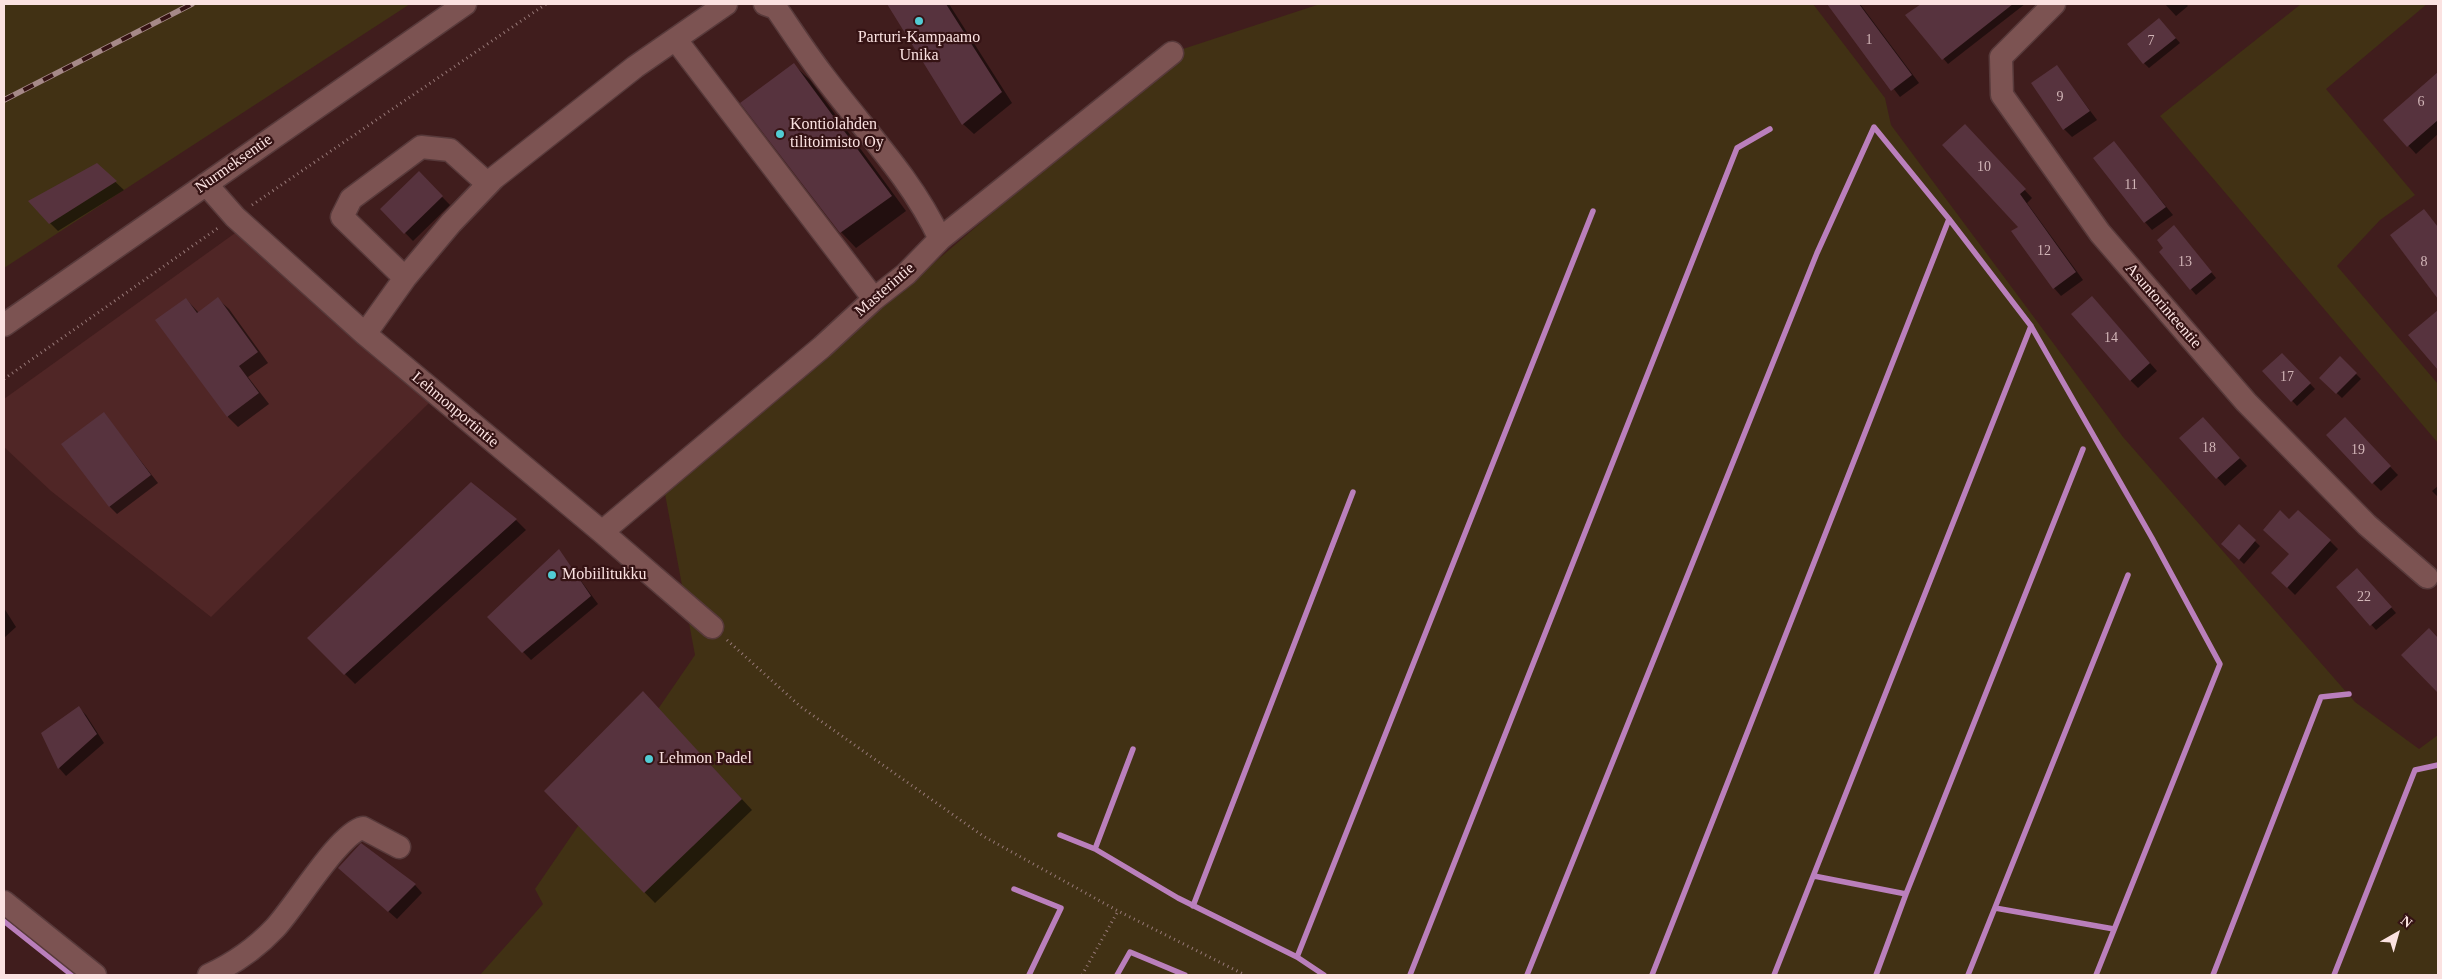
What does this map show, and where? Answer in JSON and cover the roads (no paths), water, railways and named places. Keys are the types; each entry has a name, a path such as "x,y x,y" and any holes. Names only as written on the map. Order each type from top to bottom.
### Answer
{"street":[{"name":"Nurmeksentie","path":"4,325 465,4"},
{"path":"365,334 405,278 451,223 488,184 590,101 726,4"},
{"path":"765,4 776,8 822,74 893,162 928,214 940,240"},
{"name":"Asuntorinteentie","path":"2054,4 2001,57 2002,94 2100,233 2246,402 2367,525 2426,578"},
{"path":"676,40 874,299"},
{"name":"Masterintie","path":"602,532 822,347 874,299 906,274 940,240 1172,53"},
{"path":"405,278 342,217 351,199 421,146 450,150 488,184"},
{"name":"Lehmonportintie","path":"206,184 235,217 365,334 602,532 712,627"},
{"path":"209,975 248,951 275,928 331,856 355,829 363,828 398,847"},
{"path":"4,902 95,975"}],"waterway":[{"path":"1527,975 1817,253 1874,127 1949,219 2031,326 2152,538 2220,664 2096,975"},
{"path":"1410,975 1737,148 1770,129"},
{"path":"1297,957 1593,211"},
{"path":"1652,975 1949,219"},
{"path":"1774,975 2031,326"},
{"path":"1876,975 1906,894 2083,449"},
{"path":"1193,906 1353,492"},
{"path":"1968,975 2128,575"},
{"path":"2213,975 2321,697 2349,694"},
{"path":"1095,849 1133,749"},
{"path":"2334,975 2415,770 2438,765"},
{"path":"1060,835 1095,849 1178,898 1297,957 1324,975"},
{"path":"1814,876 1906,894"},
{"path":"1014,889 1061,908 1029,975"},
{"path":"1995,908 2114,929"},
{"path":"4,921 72,975"},
{"path":"1117,975 1130,952 1185,975"}],"railway":[{"path":"4,100 192,4"}],"place":[{"name":"Parturi-Kampaamo Unika","path":"919,21"},
{"name":"Kontiolahden tilitoimisto Oy","path":"780,134"},
{"name":"Mobiilitukku","path":"552,575"},
{"name":"Lehmon Padel","path":"649,759"}]}
